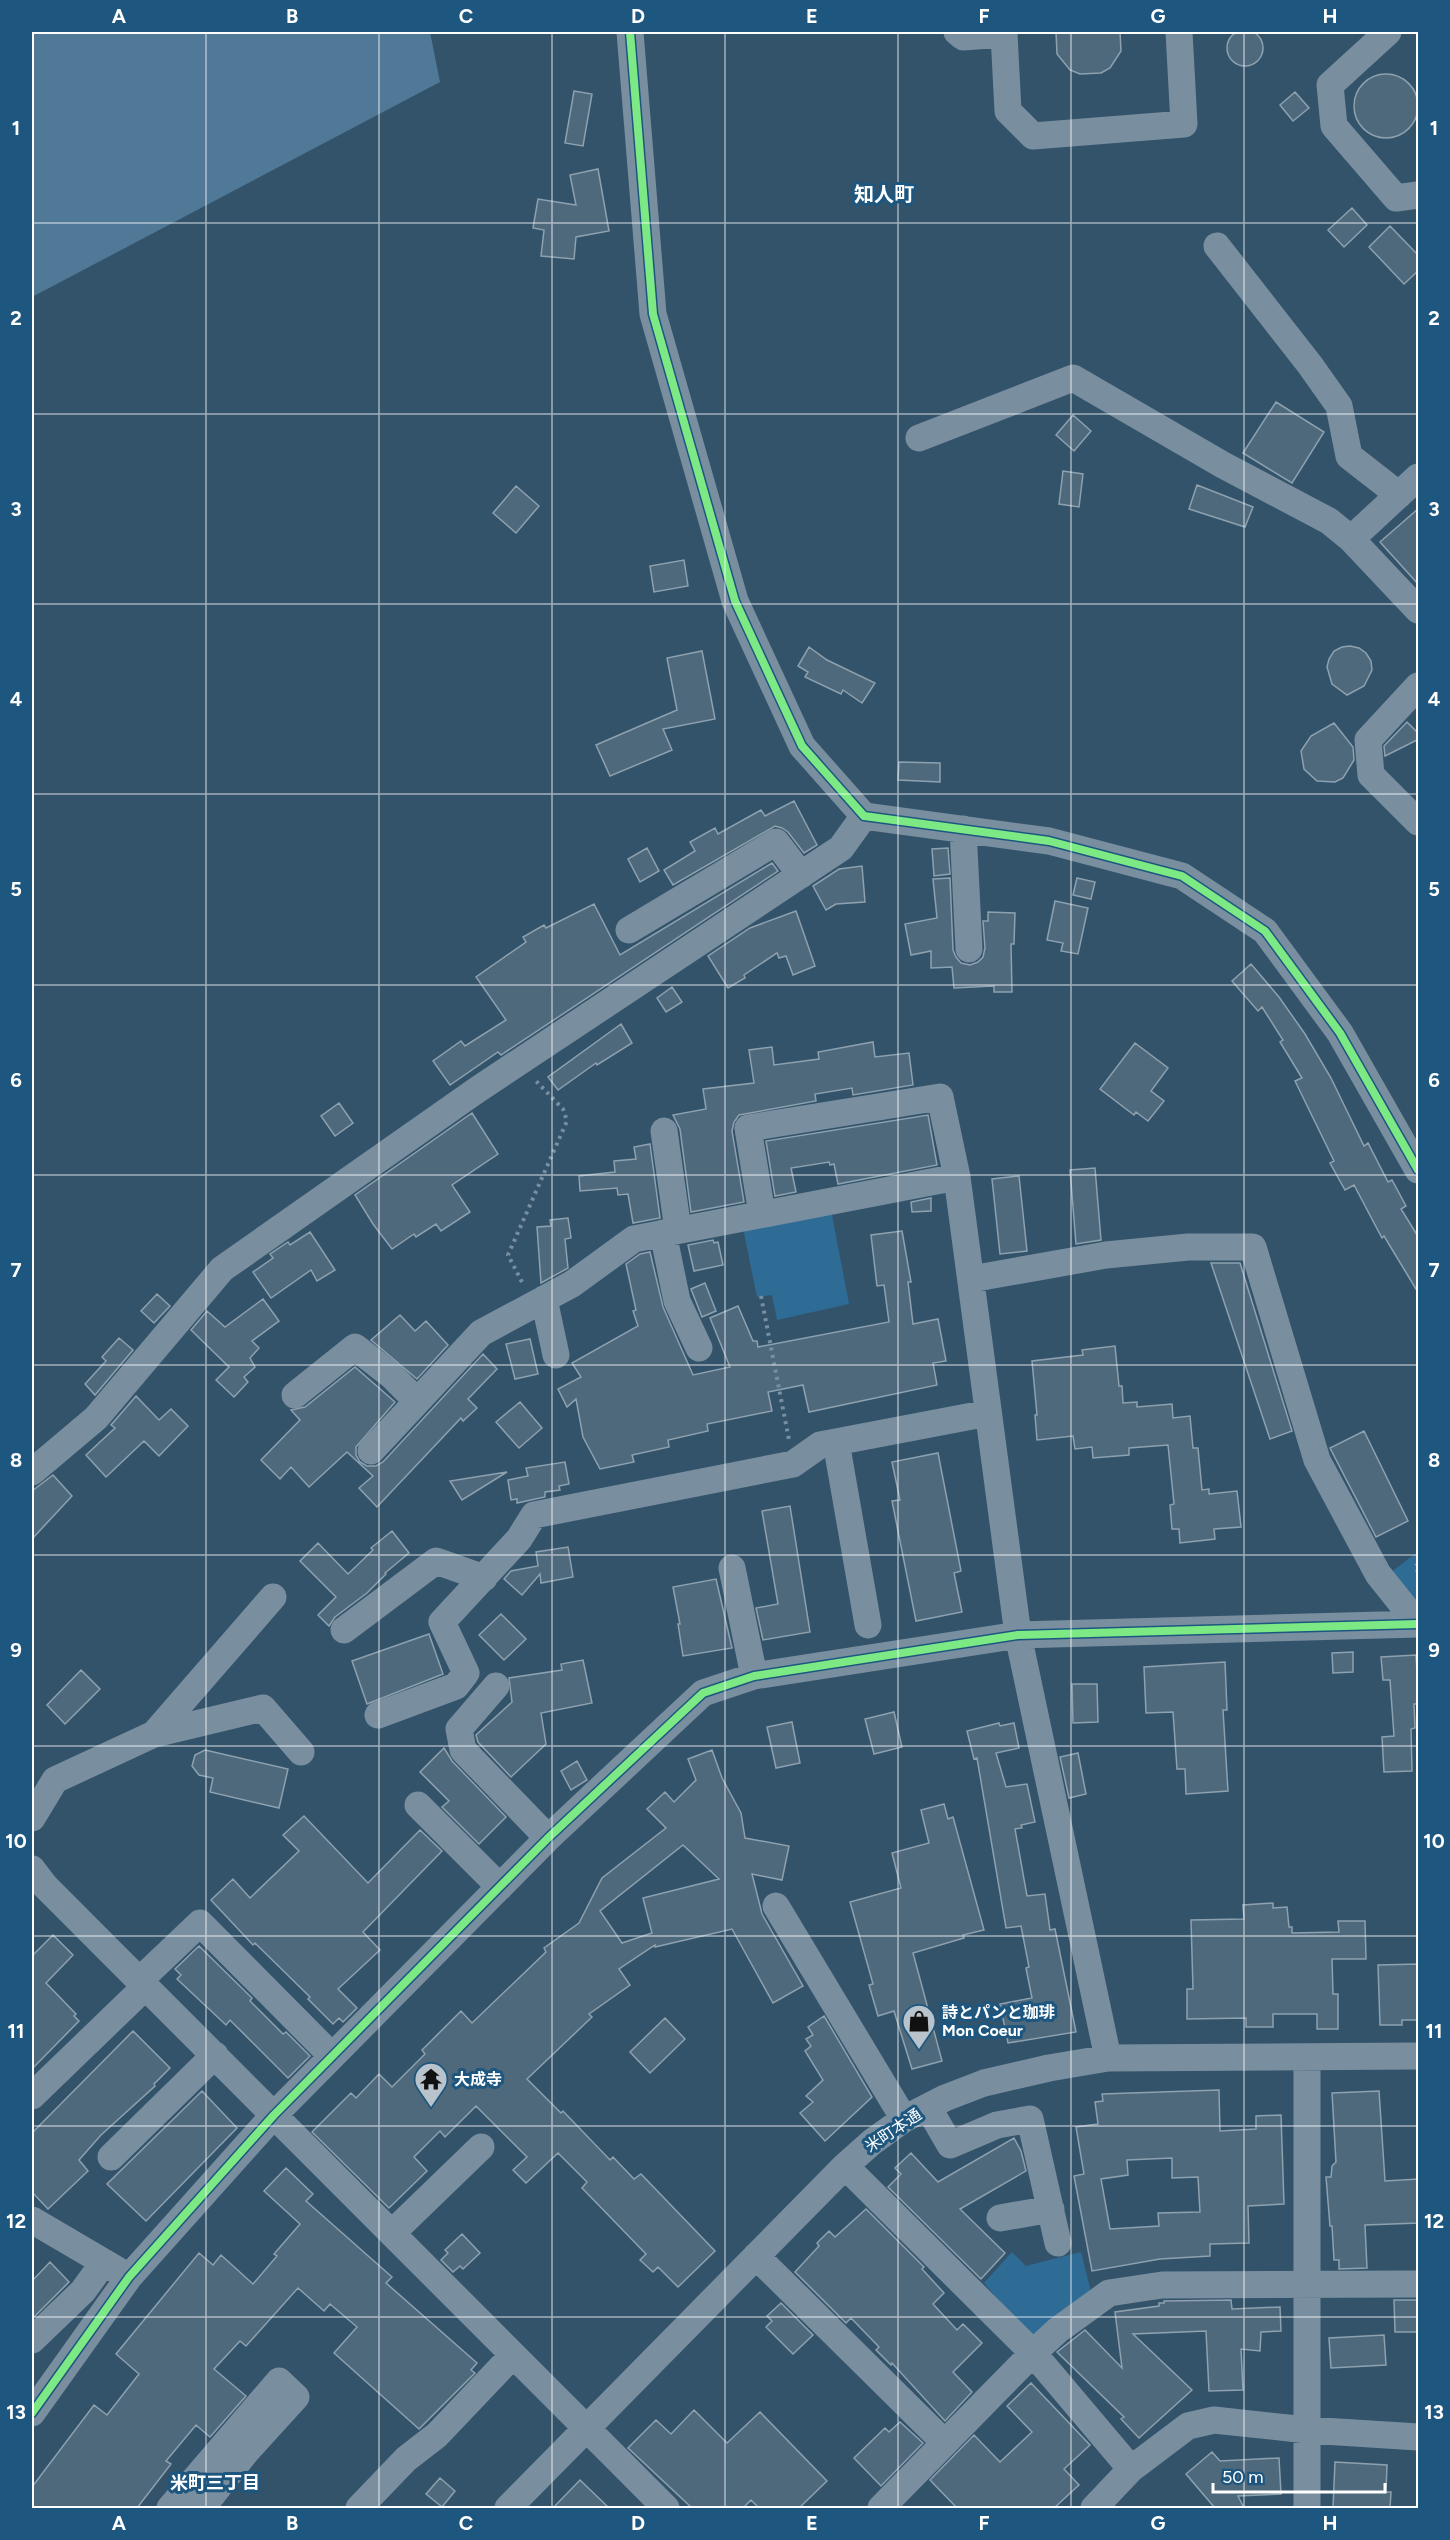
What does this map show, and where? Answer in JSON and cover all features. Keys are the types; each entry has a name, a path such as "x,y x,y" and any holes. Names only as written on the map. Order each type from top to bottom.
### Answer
{"street":[{"path":"630,32 652,314 735,601 802,746 864,816 1049,841 1182,876 1264,931 1340,1033 1419,1170"},
{"path":"957,32 963,37 1004,34 1008,111 1033,136 1184,124 1179,32"},
{"path":"1388,32 1330,85 1334,126 1396,198 1419,195"},
{"path":"1217,246 1339,406 1349,456 1409,486 1351,539"},
{"path":"919,438 1073,378 1223,465 1329,521 1351,539 1419,610"},
{"path":"1419,686 1368,740 1371,776 1419,822"},
{"path":"32,1472 96,1418 222,1269 519,1063 841,848 864,816"},
{"path":"963,829 969,949"},
{"path":"629,930 776,842 801,875"},
{"path":"762,1214 748,1128 940,1097 957,1177 1018,1635 1108,2058"},
{"path":"663,1131 676,1301 699,1348"},
{"path":"371,1451 481,1333 572,1284 634,1239 957,1177"},
{"path":"971,1279 1106,1255 1188,1247 1253,1247 1317,1460 1378,1574 1419,1624"},
{"path":"539,1301 556,1355"},
{"path":"295,1395 355,1347 391,1375 417,1401"},
{"path":"378,1715 456,1686 466,1673 442,1622 519,1539 534,1515 793,1464 820,1445 988,1413"},
{"path":"836,1442 868,1625"},
{"path":"344,1630 436,1561 484,1578"},
{"path":"732,1568 754,1676"},
{"path":"154,1734 273,1597"},
{"path":"32,2414 129,2277 274,2115 548,1838 703,1693 754,1676 1018,1635 1419,1624"},
{"path":"496,1686 459,1729 463,1750 548,1838"},
{"path":"32,1818 55,1780 154,1734 263,1708 302,1752"},
{"path":"418,1805 500,1887"},
{"path":"32,1869 45,1886 666,2508"},
{"path":"776,1906 916,2113 950,2145 997,2125 1030,2119 1058,2243"},
{"path":"32,2094 200,1923 332,2056"},
{"path":"111,2157 215,2055"},
{"name":"米町本通","path":"508,2508 845,2166 872,2142 916,2113 984,2083 1049,2068 1108,2058 1419,2056"},
{"path":"1307,2057 1307,2508"},
{"path":"392,2233 481,2147"},
{"path":"845,2166 1033,2353 1131,2469"},
{"path":"1000,2218 1051,2209"},
{"path":"32,2220 129,2277"},
{"path":"756,2256 945,2443"},
{"path":"32,2340 83,2291 104,2262"},
{"path":"881,2508 1033,2353 1058,2330 1109,2293 1162,2285 1419,2284"},
{"path":"359,2508 405,2459 437,2435 513,2355"},
{"path":"170,2508 279,2381 296,2397 246,2452 202,2508"},
{"path":"1094,2508 1131,2469 1188,2426 1214,2420 1307,2430 1419,2437"}],"path":[{"path":"519,1063 564,1109 567,1121 507,1255 539,1301"},
{"path":"761,1296 793,1464"},
{"path":"1419,1564 1415,1567 1419,1572"}],"shaded area":[{"path":"32,32 430,32 440,82 32,297"},
{"path":"831,1210 849,1304 777,1320 772,1295 757,1297 743,1228"},
{"path":"1418,1552 1418,1610 1391,1572"},
{"path":"1012,2252 1026,2266 1081,2252 1091,2292 1032,2339 984,2283"}],"building":[{"path":"1245,30 1258,35 1263,48 1258,61 1245,66 1232,61 1227,48 1232,35"},
{"path":"1056,32 1120,32 1121,51 1110,68 1101,73 1080,74 1070,70 1057,54"},
{"path":"1386,74 1404,80 1412,88 1418,106 1412,124 1404,132 1386,138 1368,132 1360,124 1354,106 1360,88 1368,80"},
{"path":"574,91 592,94 583,146 565,143"},
{"path":"1295,92 1309,108 1293,121 1280,105"},
{"path":"598,169 609,231 576,237 574,259 541,256 544,230 533,228 538,199 576,205 570,175"},
{"path":"1352,208 1367,225 1344,247 1328,230"},
{"path":"1390,226 1419,256 1419,270 1404,284 1369,247"},
{"path":"1276,402 1324,432 1292,483 1243,453"},
{"path":"1073,415 1091,431 1074,451 1056,435"},
{"path":"1063,471 1083,474 1079,507 1059,504"},
{"path":"1197,485 1253,507 1245,527 1189,509"},
{"path":"516,486 539,506 516,533 493,513"},
{"path":"1419,508 1419,585 1380,542"},
{"path":"684,560 688,586 654,592 650,566"},
{"path":"1350,646 1366,653 1371,661 1372,670 1364,686 1347,695 1332,684 1327,667 1334,651"},
{"path":"809,647 827,660 875,683 862,703 843,690 841,694 805,677 808,672 798,666"},
{"path":"702,651 715,719 663,729 672,750 610,776 596,745 677,710 667,658"},
{"path":"1407,722 1419,734 1419,739 1385,756 1384,746"},
{"path":"1334,723 1353,747 1354,760 1343,778 1335,782 1317,781 1304,769 1301,751 1311,736"},
{"path":"899,762 940,763 940,782 898,780"},
{"path":"794,801 817,845 804,853 788,832 775,826 673,885 664,870 695,851 690,842 715,828 718,834 761,810 765,816"},
{"path":"647,848 659,871 640,882 628,859"},
{"path":"948,848 950,874 934,876 932,849"},
{"path":"772,863 778,871 501,1055 498,1052 450,1085 433,1061 461,1041 465,1046 506,1020 476,977 526,942 523,937 544,925 546,928 594,904 620,955"},
{"path":"862,866 865,902 836,904 826,910 813,886 839,869"},
{"path":"950,878 953,950 961,963 970,965 983,957 985,948 983,921 988,921 988,912 1015,913 1014,944 1011,944 1012,992 994,992 994,986 954,988 952,967 931,968 931,951 911,955 905,924 937,918 933,879"},
{"path":"1077,878 1095,882 1091,899 1073,895"},
{"path":"1055,901 1088,908 1078,954 1061,951 1063,943 1047,940"},
{"path":"796,911 815,966 793,975 786,956 779,958 777,953 728,988 708,956 750,928"},
{"path":"1251,964 1279,997 1305,1034 1331,1078 1364,1146 1368,1143 1388,1182 1392,1180 1406,1206 1401,1209 1419,1238 1419,1294 1384,1236 1382,1238 1354,1185 1345,1190 1330,1163 1334,1161 1295,1081 1302,1078 1280,1042 1283,1040 1262,1007 1258,1011 1232,981"},
{"path":"672,987 682,1002 666,1012 657,998"},
{"path":"621,1024 632,1043 597,1065 596,1063 558,1090 548,1077"},
{"path":"873,1042 875,1057 909,1053 913,1085 853,1095 852,1088 815,1094 816,1101 739,1115 732,1131 744,1202 691,1212 680,1129 673,1115 706,1109 703,1089 754,1083 749,1050 772,1047 774,1065 819,1059 818,1052"},
{"path":"1135,1043 1168,1068 1151,1091 1164,1101 1148,1121 1136,1112 1134,1115 1100,1089"},
{"path":"339,1103 353,1123 335,1136 321,1116"},
{"path":"472,1113 498,1154 452,1185 470,1212 441,1231 436,1224 416,1237 414,1234 392,1249 355,1195"},
{"path":"928,1115 937,1165 838,1184 834,1164 830,1165 829,1162 791,1168 796,1192 775,1196 766,1141"},
{"path":"650,1144 660,1218 633,1223 628,1194 618,1195 617,1188 580,1191 579,1176 615,1172 614,1161 636,1159 634,1147"},
{"path":"1095,1168 1101,1240 1076,1244 1070,1170"},
{"path":"1019,1176 1027,1251 1000,1254 992,1179"},
{"path":"931,1198 931,1211 912,1212 911,1202"},
{"path":"568,1218 571,1238 565,1239 568,1268 541,1283 537,1227 551,1226 550,1220"},
{"path":"902,1231 911,1282 908,1282 913,1324 938,1319 946,1361 933,1363 937,1385 809,1412 803,1385 768,1392 772,1411 707,1424 708,1431 668,1440 669,1447 632,1455 634,1462 600,1469 583,1437 576,1399 567,1407 558,1389 581,1377 572,1363 638,1326 633,1311 636,1310 626,1264 640,1254 650,1252 663,1307 693,1375 730,1367 710,1318 738,1306 753,1341 757,1341 758,1347 889,1322 884,1285 877,1286 871,1235"},
{"path":"310,1232 335,1270 317,1281 311,1270 271,1298 253,1272 273,1258 270,1254 288,1242 290,1245"},
{"path":"713,1240 714,1243 718,1242 723,1265 694,1271 688,1245"},
{"path":"1211,1263 1240,1263 1292,1431 1270,1439"},
{"path":"705,1283 716,1311 702,1317 691,1289"},
{"path":"157,1294 170,1306 154,1323 141,1311"},
{"path":"263,1299 279,1321 252,1341 259,1348 250,1358 255,1367 244,1377 248,1382 234,1397 216,1380 229,1367 191,1330 207,1311 225,1327"},
{"path":"400,1315 415,1331 426,1321 448,1345 417,1379 371,1340"},
{"path":"119,1338 133,1350 95,1395 85,1384 106,1361 102,1357"},
{"path":"530,1339 538,1374 515,1379 506,1344"},
{"path":"1115,1346 1123,1403 1137,1402 1137,1407 1172,1404 1173,1418 1190,1416 1193,1448 1198,1448 1202,1490 1209,1489 1209,1494 1237,1491 1241,1527 1214,1529 1215,1539 1180,1543 1179,1529 1172,1529 1170,1505 1174,1504 1168,1445 1129,1448 1129,1455 1093,1458 1092,1447 1075,1449 1073,1436 1037,1440 1032,1361 1083,1355 1082,1350"},
{"path":"483,1354 497,1369 468,1399 477,1408 463,1421 461,1418 377,1507 359,1488 373,1476 347,1452 309,1487 291,1467 280,1479 261,1460 300,1420 291,1410 305,1407 355,1367 395,1402 356,1447 356,1455 360,1462 367,1466 376,1466 383,1462"},
{"path":"136,1396 159,1420 171,1409 188,1426 159,1456 144,1441 106,1477 86,1455 115,1428 111,1425"},
{"path":"520,1402 542,1428 519,1448 496,1422"},
{"path":"1364,1431 1408,1521 1376,1537 1330,1448"},
{"path":"938,1453 961,1571 954,1573 962,1612 916,1621 892,1501 900,1500 892,1462"},
{"path":"565,1462 569,1484 559,1486 560,1490 545,1492 545,1497 517,1503 517,1499 511,1500 508,1480 528,1476 526,1468"},
{"path":"507,1472 462,1500 450,1481"},
{"path":"53,1475 72,1496 32,1539 32,1491"},
{"path":"790,1506 810,1632 763,1640 756,1608 778,1604 762,1511"},
{"path":"392,1531 409,1553 385,1573 367,1593 335,1617 329,1626 318,1615 336,1597 300,1561 318,1543 348,1574 373,1550 371,1548"},
{"path":"568,1547 573,1577 541,1583 540,1574 522,1595 504,1579 511,1571 538,1566 536,1552"},
{"path":"716,1579 732,1648 683,1656 673,1587"},
{"path":"501,1614 526,1639 504,1660 479,1635"},
{"path":"429,1634 443,1674 367,1704 352,1661"},
{"path":"1353,1652 1353,1672 1333,1673 1332,1653"},
{"path":"1416,1655 1419,1704 1414,1704 1415,1728 1411,1729 1412,1771 1384,1772 1382,1737 1394,1736 1390,1680 1383,1680 1381,1657"},
{"path":"583,1660 592,1703 541,1713 546,1744 511,1777 478,1742 476,1735 512,1702 509,1678 562,1670 561,1664"},
{"path":"1225,1662 1227,1710 1223,1710 1228,1791 1186,1794 1185,1769 1177,1769 1173,1712 1146,1713 1144,1667"},
{"path":"81,1670 100,1689 65,1724 47,1705"},
{"path":"1072,1684 1097,1684 1098,1722 1073,1723"},
{"path":"894,1712 902,1747 874,1754 865,1719"},
{"path":"792,1722 800,1763 776,1768 767,1727"},
{"path":"999,1723 1000,1726 1014,1723 1019,1748 996,1753 1006,1787 1027,1784 1035,1822 1015,1829 1027,1896 1045,1894 1050,1930 1055,1929 1076,2032 1008,2043 1000,2004 1032,1998 1026,1968 1029,1967 1021,1926 1006,1928 977,1758 974,1759 967,1731"},
{"path":"444,1748 452,1761 506,1817 479,1844 442,1807 449,1801 420,1772"},
{"path":"205,1750 288,1769 279,1808 210,1792 213,1778 199,1775 192,1766 195,1755"},
{"path":"712,1750 722,1778 741,1813 745,1838 789,1846 782,1880 752,1874 762,1914 803,1986 773,2003 732,1929 655,1947 655,1945 619,1969 630,1985 589,2014 592,2017 527,2079 561,2113 563,2111 610,2160 613,2157 634,2179 641,2174 715,2251 678,2287 658,2267 653,2272 640,2260 646,2254 582,2188 587,2182 558,2153 526,2183 513,2170 527,2157 476,2106 445,2137 440,2131 414,2157 427,2171 389,2208 312,2132 351,2093 356,2098 379,2074 392,2087 425,2054 422,2050 461,2011 472,2023 546,1952 544,1948 579,1923 602,1878 666,1828 647,1809 665,1792 674,1802 696,1780 688,1759","holes":["683,1845 719,1879 643,1898 652,1933 622,1943 600,1911"]},
{"path":"1078,1753 1086,1794 1069,1798 1060,1757"},
{"path":"577,1761 587,1780 571,1790 561,1771"},
{"path":"944,1804 948,1819 953,1817 984,1930 913,1953 942,2061 912,2069 894,2011 878,2016 869,1985 873,1984 850,1902 901,1888 892,1853 929,1843 921,1810"},
{"path":"304,1816 368,1883 420,1830 442,1851 363,1932 380,1950 338,1989 357,2008 343,2022 339,2018 333,2024 308,1999 310,1997 255,1943 253,1945 211,1900 233,1879 250,1898 299,1851 283,1835"},
{"path":"1273,1903 1273,1908 1287,1907 1289,1927 1292,1927 1292,1933 1339,1932 1338,1921 1365,1921 1366,1959 1332,1959 1333,1994 1338,1994 1338,2029 1317,2029 1317,2014 1273,2014 1273,2027 1246,2027 1246,2018 1187,2019 1187,1989 1193,1989 1191,1920 1244,1919 1243,1905"},
{"path":"53,1935 73,1955 46,1983 76,2014 74,2016 79,2021 32,2069 32,1956"},
{"path":"199,1946 252,1998 250,2001 283,2034 286,2032 310,2056 288,2078 230,2020 226,2025 177,1979 181,1975 175,1969"},
{"path":"1419,1964 1419,2020 1402,2020 1402,2025 1380,2025 1378,1965"},
{"path":"824,2016 872,2097 825,2141 800,2113 813,2102 806,2096 823,2080 805,2051 811,2046 806,2039 813,2035 808,2027"},
{"path":"665,2018 685,2039 650,2073 630,2052"},
{"path":"133,2031 170,2068 154,2084 155,2086 101,2135 79,2160 88,2171 48,2209 32,2192 32,2133"},
{"path":"1219,2090 1220,2131 1256,2129 1256,2116 1281,2115 1284,2204 1248,2206 1249,2243 1210,2244 1210,2256 1160,2259 1092,2271 1074,2176 1084,2174 1076,2127 1098,2124 1095,2102 1103,2101 1102,2094","holes":["1172,2158 1172,2178 1198,2177 1200,2212 1158,2213 1159,2226 1110,2229 1101,2179 1128,2175 1127,2160"]},
{"path":"202,2091 237,2128 146,2221 107,2184"},
{"path":"1379,2091 1385,2181 1419,2179 1419,2223 1365,2225 1367,2268 1339,2269 1339,2260 1334,2260 1326,2177 1331,2177 1332,2166 1336,2162 1332,2093"},
{"path":"1014,2138 1021,2151 1026,2171 960,2209 1005,2253 981,2279 888,2187 901,2174 895,2168 911,2153 938,2182"},
{"path":"286,2168 313,2194 306,2201 392,2277 386,2283 477,2363 471,2370 475,2373 419,2429 334,2353 357,2327 330,2304 324,2311 298,2288 246,2346 240,2341 214,2369 246,2396 210,2437 196,2425 166,2461 171,2464 137,2508 32,2508 32,2487 94,2405 107,2415 139,2374 116,2354 199,2253 213,2265 221,2255 253,2284 277,2256 274,2254 300,2224 264,2191"},
{"path":"866,2209 924,2267 922,2269 944,2293 933,2304 957,2330 963,2324 982,2343 953,2372 972,2392 945,2421 892,2363 891,2365 876,2350 879,2347 851,2318 846,2323 795,2272 819,2246 817,2243 829,2231 835,2237"},
{"path":"462,2234 480,2253 463,2269 460,2266 453,2272 441,2260 448,2253 445,2250"},
{"path":"50,2262 69,2282 32,2319 32,2281"},
{"path":"1231,2300 1232,2309 1280,2307 1281,2331 1261,2332 1260,2351 1241,2349 1243,2390 1209,2391 1206,2331 1133,2334 1192,2390 1139,2438 1121,2419 1124,2417 1057,2352 1085,2330 1122,2368 1115,2312 1159,2306 1159,2303 1164,2303 1164,2301"},
{"path":"1394,2300 1419,2300 1419,2332 1395,2332"},
{"path":"781,2303 813,2335 793,2354 766,2327 772,2321 767,2316"},
{"path":"1384,2335 1386,2365 1331,2368 1329,2338"},
{"path":"1031,2383 1090,2445 1064,2469 1079,2485 1054,2508 957,2508 930,2480 974,2435 1000,2462 1032,2432 1007,2406"},
{"path":"694,2410 727,2443 760,2412 827,2481 799,2508 759,2508 751,2500 743,2508 692,2508 628,2448 656,2420 671,2434"},
{"path":"900,2422 923,2443 881,2486 854,2458 885,2428 889,2432"},
{"path":"1212,2452 1220,2461 1279,2458 1281,2494 1238,2496 1244,2508 1215,2508 1186,2474"},
{"path":"1335,2462 1387,2465 1386,2492 1391,2492 1390,2508 1333,2508"},
{"path":"440,2478 455,2491 442,2507 426,2494"},
{"path":"580,2480 609,2508 553,2508"}],"cycle path":[{"path":"630,32 653,314 735,601 802,746 864,816 1049,841 1182,876 1265,931 1340,1033 1418,1170"},
{"path":"32,2413 129,2277 274,2115 548,1838 703,1693 754,1676 1018,1635 1418,1624"}],"place":[{"name":"詩とパンと珈琲 Mon Coeur","path":"919,2050"},
{"name":"大成寺","path":"431,2108"}],"district":[{"name":"知人町","path":"884,194"},
{"name":"米町三丁目","path":"215,2483"}]}
